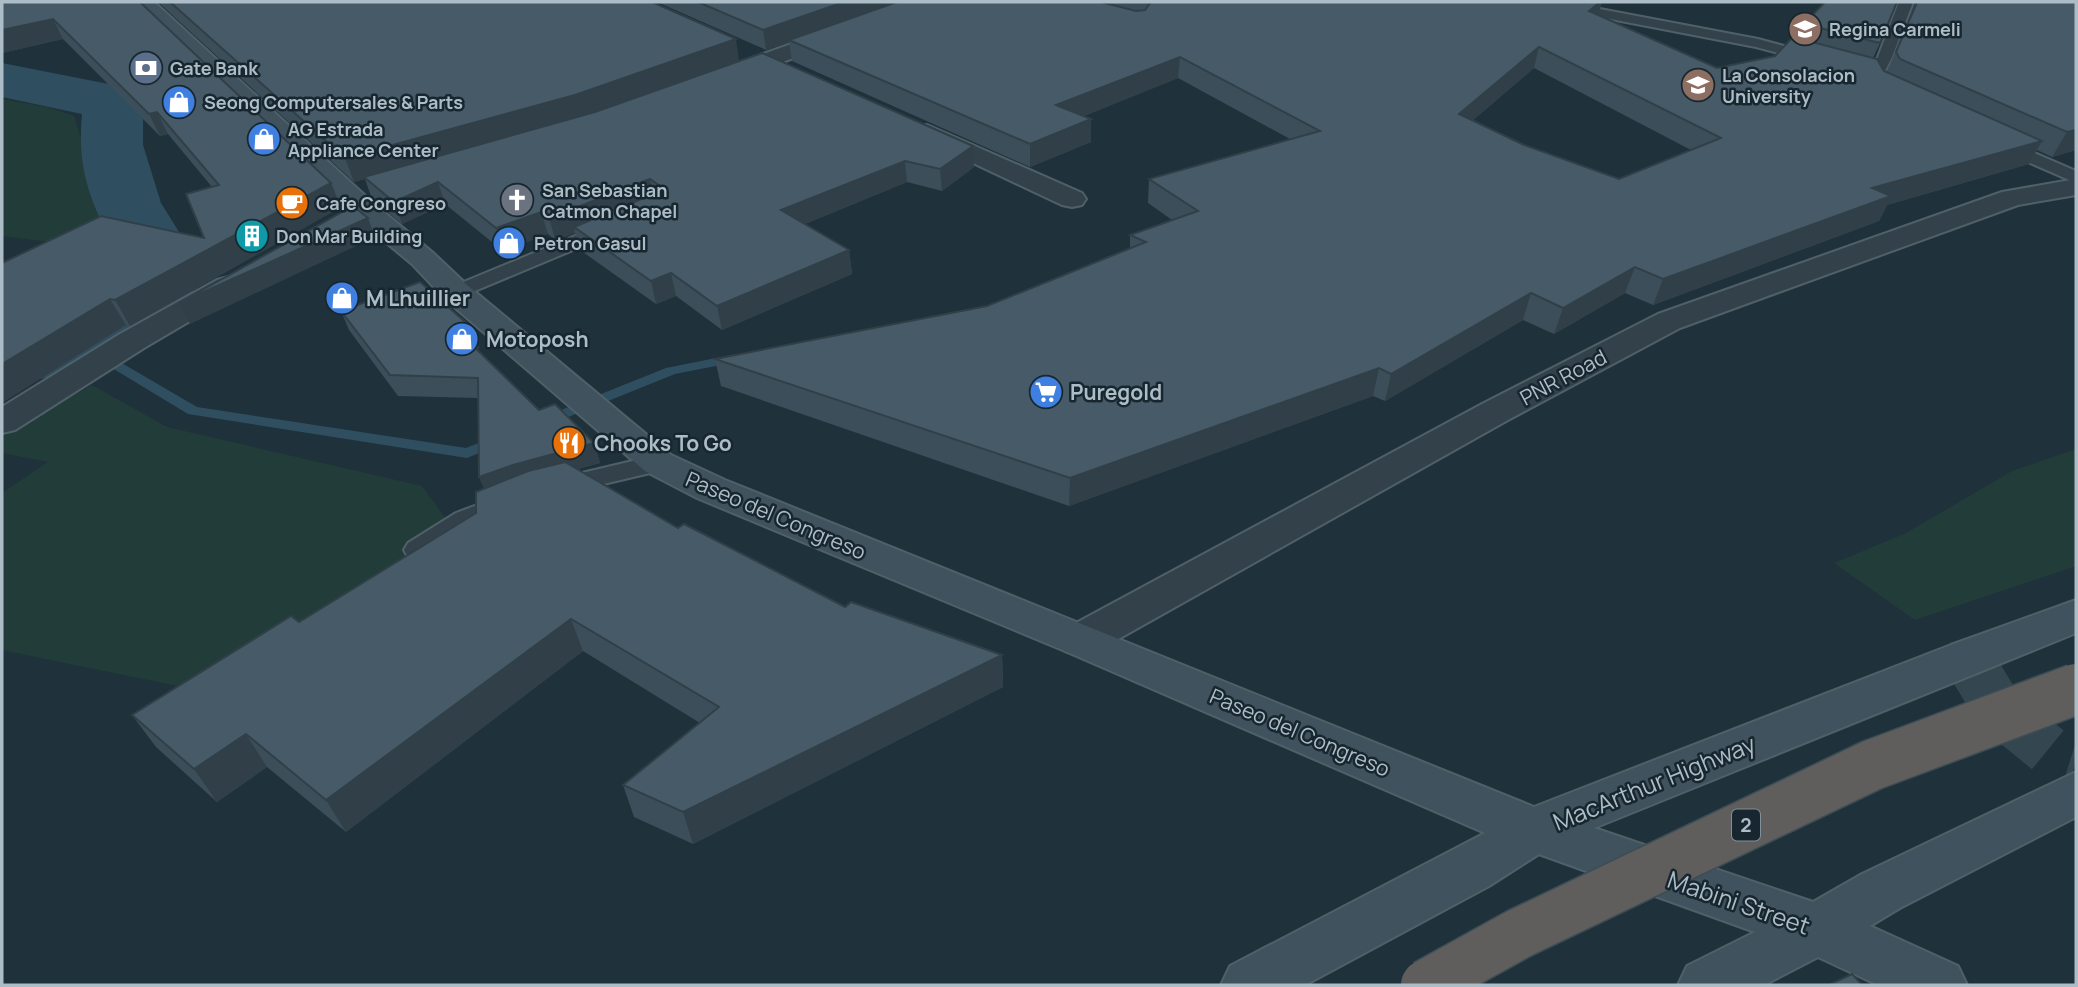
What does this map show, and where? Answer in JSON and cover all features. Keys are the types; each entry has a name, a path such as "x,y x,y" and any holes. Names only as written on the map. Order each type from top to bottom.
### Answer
{"highway":[{"name":"2","path":"1426,985 1520,933 1872,765 2076,689"}],"main road":[{"name":"Paseo del Congreso","path":"143,2 456,292 658,463 784,520 1081,640 1534,830"},
{"name":"MacArthur Highway","path":"1250,985 1470,869 1534,830 1954,662 2076,617"},
{"path":"1707,985 1817,929 1881,891 2076,793"},
{"name":"Mabini Street","path":"1534,830 1817,929 1938,985"}],"street":[{"path":"705,83 926,2"},
{"path":"744,49 793,71"},
{"path":"907,123 1072,199"},
{"name":"PNR Road","path":"1081,640 1495,412 1670,321 2012,198 2076,187"},
{"path":"2,422 132,341 256,270"}],"lane":[{"path":"1543,2 1758,43 1836,64"},
{"path":"1903,98 1881,87 1869,73 1885,57 1906,2"},
{"path":"1990,138 2076,178"},
{"path":"456,292 629,219"},
{"path":"396,563 466,519 505,504 586,479 658,463"}],"green space":[{"path":"2,99 47,107 74,116 106,223 75,245 2,236"},
{"path":"92,385 167,427 422,486 457,534 202,691 2,650 2,493 48,462 2,453 2,435"},
{"path":"2076,449 2076,566 1915,620 1834,563 1906,533 2012,471"}],"building":[{"path":"2,2 140,2 331,183 115,300 110,299 2,364 2,263 101,216 204,238 186,194 219,185 157,112 149,114 53,19 2,30"},
{"path":"170,2 652,2 736,39 575,95 345,158"},
{"path":"698,2 844,2 763,30"},
{"path":"897,2 1101,2 1136,11 1145,10 1149,2 1600,2 1589,11 1717,68 1775,56 1793,37 1877,59 1884,71 2042,141 1872,188 1891,196 1663,279 1635,267 1563,308 1531,293 1391,374 1379,368 1070,478 715,359 987,306 1146,242 1130,235 1198,211 1149,179 1320,131 1180,57 1056,105 1091,119 1030,144 789,40","holes":["1539,47 1721,138 1619,179 1524,145 1459,114"]},
{"path":"1825,2 1897,2 1880,43 1804,24"},
{"path":"1917,2 2076,2 2076,130 2067,132 1900,59 1896,52"},
{"path":"762,53 973,146 940,169 905,161 781,210 849,250 717,306 671,273 651,281 574,227 656,193 660,186 650,179 557,215 549,217 541,212 496,228 438,182 394,202 364,177 595,112"},
{"path":"353,206 368,218 179,303"},
{"path":"420,282 472,328 460,333 539,410 555,404 594,443 479,477 478,378 390,375 341,311"},
{"path":"565,462 678,528 684,524 845,607 851,602 1002,655 683,812 623,785 719,707 571,619 326,800 246,734 194,769 132,715 291,616 299,622 476,513 476,492 528,471"},
{"path":"1852,974 1862,985 1829,985"}],"waterway":[{"path":"2,80 113,102 111,145 126,203 159,261 151,304 84,345 2,361"},
{"path":"84,345 193,411 467,453 499,440"},
{"path":"546,421 671,371 736,358"}],"tunnel":[{"path":"1967,657 1999,710 2054,755 2076,762"}],"place":[{"name":"Regina Carmeli","path":"1805,29"},
{"name":"Gate Bank","path":"146,68"},
{"name":"La Consolacion University","path":"1698,85"},
{"name":"Seong Computersales & Parts","path":"179,102"},
{"name":"AG Estrada Appliance Center","path":"264,139"},
{"name":"San Sebastian Catmon Chapel","path":"517,200"},
{"name":"Cafe Congreso","path":"292,203"},
{"name":"Don Mar Building","path":"252,236"},
{"name":"Petron Gasul","path":"509,243"},
{"name":"M Lhuillier","path":"342,298"},
{"name":"Motoposh","path":"462,339"},
{"name":"Puregold","path":"1046,392"},
{"name":"Chooks To Go","path":"569,443"}]}
